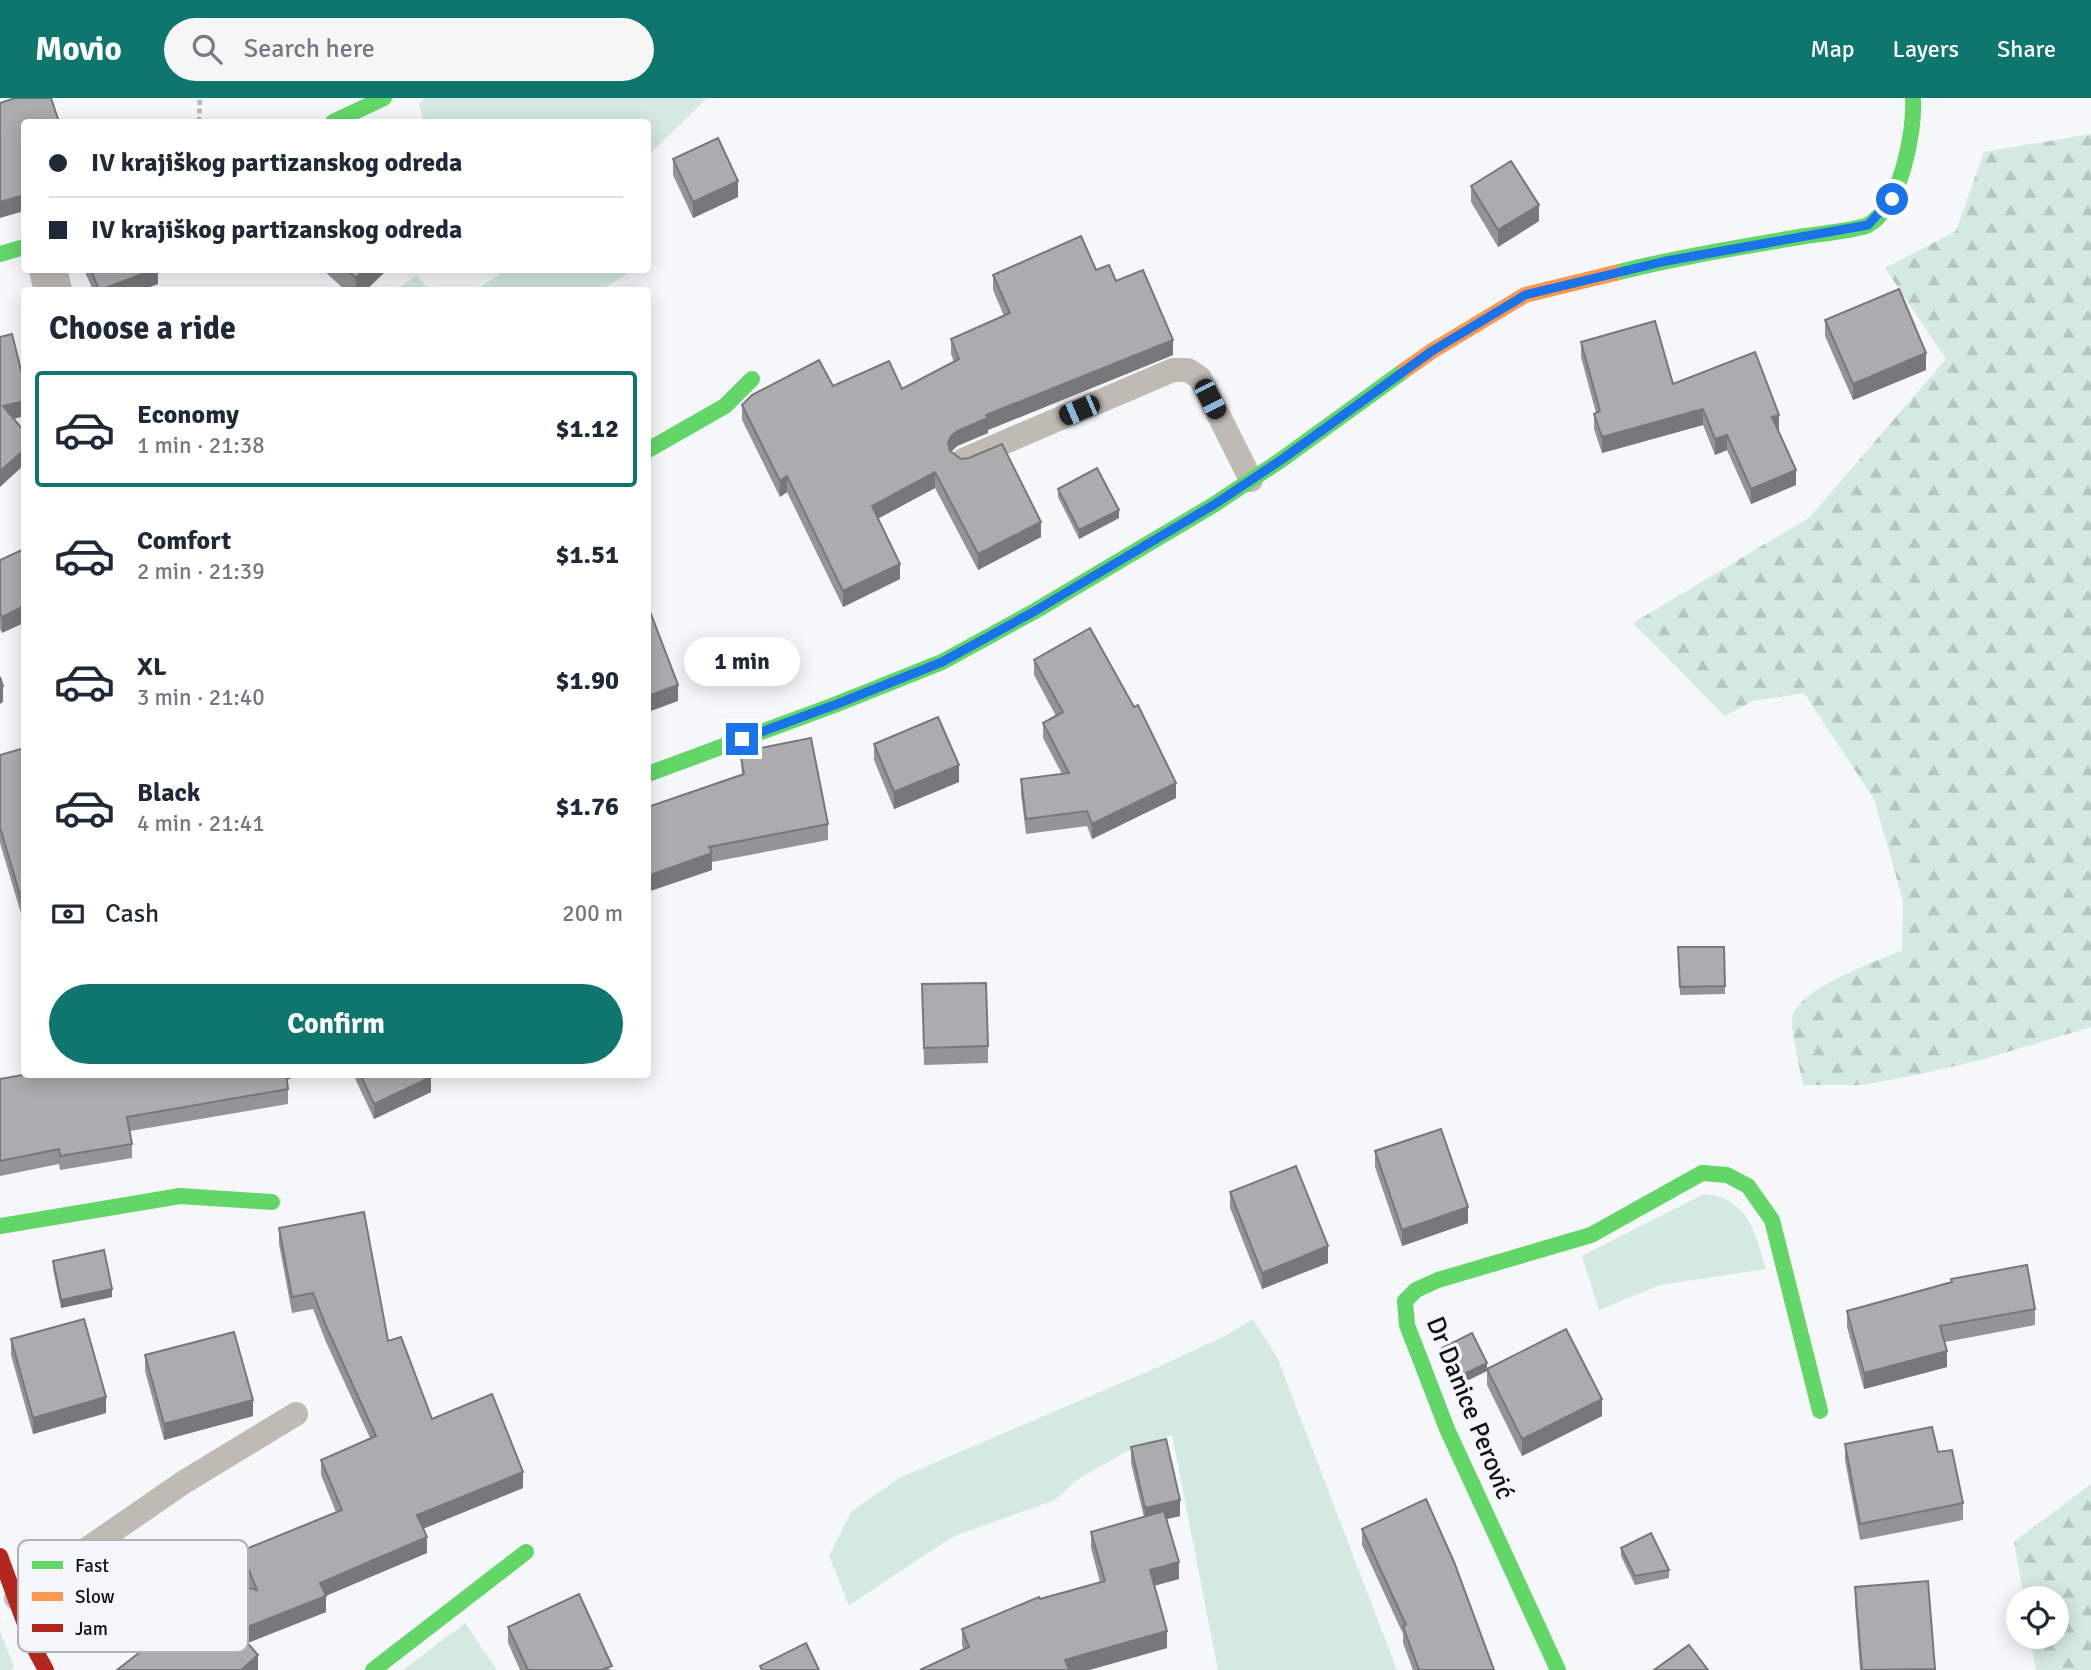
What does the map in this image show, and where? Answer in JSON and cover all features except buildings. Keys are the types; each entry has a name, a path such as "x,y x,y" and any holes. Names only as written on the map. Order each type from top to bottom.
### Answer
{"street":[{"path":"339,119 383,98"},
{"path":"651,773 942,662 1035,611 1251,480 1432,351 1525,295 1666,261 1868,225 1892,199 1905,164 1914,117 1913,98"},
{"path":"0,254 21,248"},
{"path":"651,448 725,406 752,379"},
{"name":"Dr Danice Perović","path":"1558,1670 1447,1429 1407,1325 1405,1301 1416,1290 1438,1280 1591,1235 1702,1173 1727,1175 1748,1186 1772,1220 1821,1411"},
{"path":"0,1226 180,1196 272,1202"},
{"path":"373,1670 526,1552"},
{"path":"0,1556 18,1604"},
{"path":"36,1652 46,1670"}],"lane":[{"path":"963,460 1173,370 1188,370 1200,378 1251,480"},
{"path":"100,1540 184,1482 296,1414"}],"path":[{"path":"199,119 200,98"}],"green space":[{"path":"425,98 707,98 651,153 651,119 423,119 419,104"},
{"path":"2091,134 2091,1027 1981,1060 1916,1075 1862,1085 1803,1085 1792,1028 1796,1009 1806,998 1838,978 1902,950 1903,900 1874,799 1804,693 1753,701 1725,716 1633,623 1810,517 1946,359 1885,268 1956,231 1984,152"},
{"path":"502,273 626,275 605,287 480,287"},
{"path":"417,275 427,287 400,287"},
{"path":"1704,1194 1731,1202 1740,1210 1753,1231 1766,1269 1660,1285 1599,1310 1582,1256"},
{"path":"1253,1319 1277,1357 1397,1670 1218,1670 1172,1435 1129,1450 1078,1479 1055,1500 954,1536 849,1605 829,1556 851,1512 899,1478 1156,1368 1227,1335"},
{"path":"2091,1484 2091,1670 2036,1670 2032,1649 2069,1649 2069,1586 2022,1586 2014,1542"},
{"path":"465,1623 497,1670 403,1670"},
{"path":"0,1631 14,1667 11,1670 0,1670"}],"traffic: fast":[{"path":"339,119 384,98"},
{"path":"1615,273 1868,225 1889,202 1904,167 1911,130 1913,98"},
{"path":"0,254 21,248"},
{"path":"651,773 942,662 1035,611 1215,504 1405,370"},
{"path":"651,448 725,406 752,379"},
{"path":"1558,1670 1447,1429 1407,1325 1405,1301 1416,1290 1438,1280 1591,1235 1702,1173 1727,1175 1748,1186 1772,1220 1820,1411"},
{"path":"0,1226 180,1196 272,1202"},
{"path":"373,1670 526,1552"}],"traffic: slow":[{"path":"1405,370 1525,295 1615,273"}],"traffic: jam":[{"path":"0,1556 18,1605"},
{"path":"36,1652 46,1670"}],"route":[{"path":"742,739 942,662 1035,611 1215,504 1432,351 1525,295 1666,261 1868,225 1892,199"}]}
